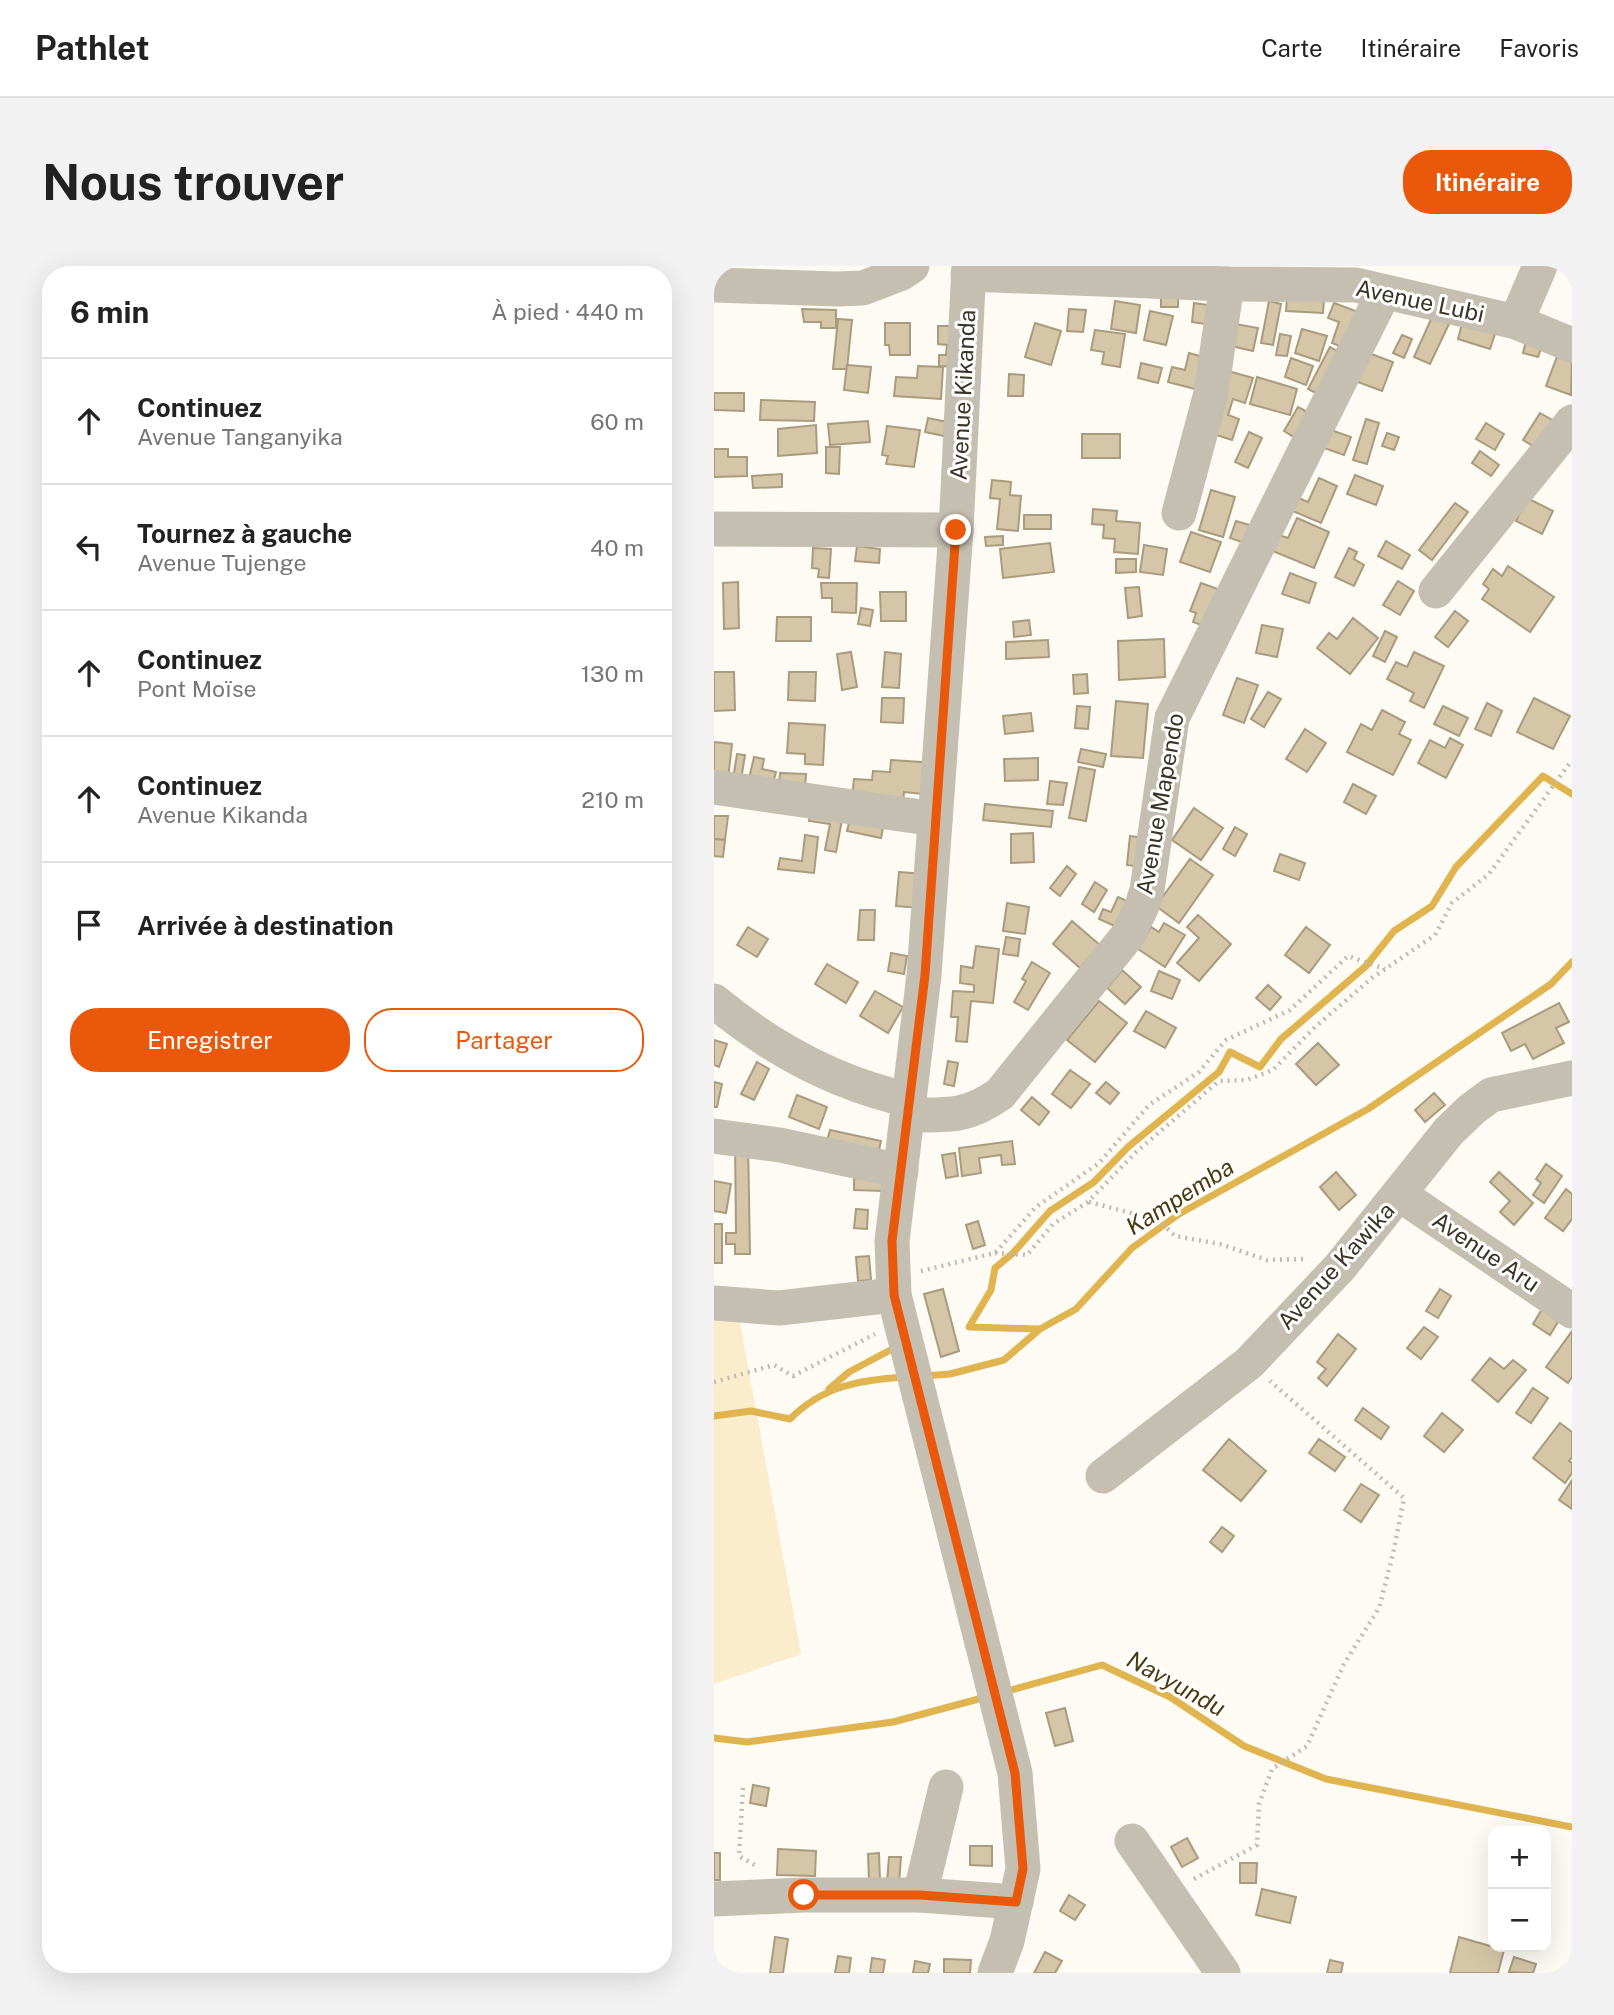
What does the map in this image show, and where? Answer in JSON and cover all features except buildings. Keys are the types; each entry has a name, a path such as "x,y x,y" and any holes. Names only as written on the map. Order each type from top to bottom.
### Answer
{"street":[{"path":"714,285 863,288 902,273 912,266"},
{"path":"1516,322 1540,266"},
{"name":"Avenue Lubi","path":"969,270 1227,284 1286,275 1356,285 1516,322 1572,345"},
{"name":"Avenue Kikanda","path":"969,270 956,530 925,975 892,1241 897,1306 1015,1773 1023,1869 1007,1941 995,1973"},
{"path":"1179,513 1211,393 1227,284"},
{"name":"Avenue Mapendo","path":"714,1001 794,1058 909,1108 958,1114 975,1110 1000,1094 1128,935 1142,906 1147,890 1172,718 1384,292"},
{"path":"1436,591 1572,422"},
{"path":"714,529 956,530"},
{"path":"714,787 935,819"},
{"name":"Avenue Kawika","path":"1103,1476 1249,1363 1340,1267 1449,1131 1485,1099 1572,1078"},
{"path":"714,1136 780,1145 901,1171"},
{"name":"Avenue Aru","path":"1399,1194 1572,1311"},
{"path":"720,1311 897,1306"},
{"path":"920,1895 946,1787"},
{"path":"1132,1841 1223,1973"},
{"path":"714,1899 804,1895 920,1895 1016,1902"}],"path":[{"path":"714,1382 774,1365 793,1376 866,1340 897,1306 923,1269 995,1253 1027,1255 1053,1224 1088,1202 1135,1153 1219,1081 1247,1080 1272,1070 1315,1027 1385,969 1435,935 1451,904 1489,874 1572,760"},
{"path":"995,1253 1036,1207 1099,1163 1149,1105 1199,1072 1226,1041 1290,1010 1348,956 1385,969"},
{"path":"1088,1202 1158,1220 1175,1236 1220,1244 1267,1260 1315,1259"},
{"path":"1168,1892 1256,1845 1259,1804 1272,1769 1307,1746 1343,1664 1379,1608 1404,1498 1249,1363"},
{"path":"743,1788 739,1856 761,1869"}],"shaded area":[{"path":"738,1312 801,1654 714,1684 714,1318"}],"waterway":[{"path":"1039,1329 969,1327 991,1290 995,1268 1013,1253 1050,1211 1094,1182 1128,1147 1219,1072 1230,1052 1260,1067 1281,1039 1366,966 1394,931 1432,906 1456,867 1543,776 1572,794"},
{"name":"Kampemba","path":"924,1376 950,1374 1004,1360 1040,1329 1076,1309 1132,1248 1179,1214 1368,1109 1551,984 1572,962"},
{"path":"829,1389 849,1372 896,1347"},
{"name":"Kampemba","path":"714,1416 751,1411 790,1419 815,1399 829,1392 872,1380 905,1377"},
{"name":"Navyundu","path":"1004,1692 1102,1665 1170,1697 1244,1746 1326,1779 1572,1827"},
{"name":"Navyundu","path":"714,1738 747,1742 893,1722 986,1697"}],"route":[{"path":"804,1895 920,1895 1016,1902 1023,1869 1015,1773 894,1295 892,1241 925,975 956,530"}]}
